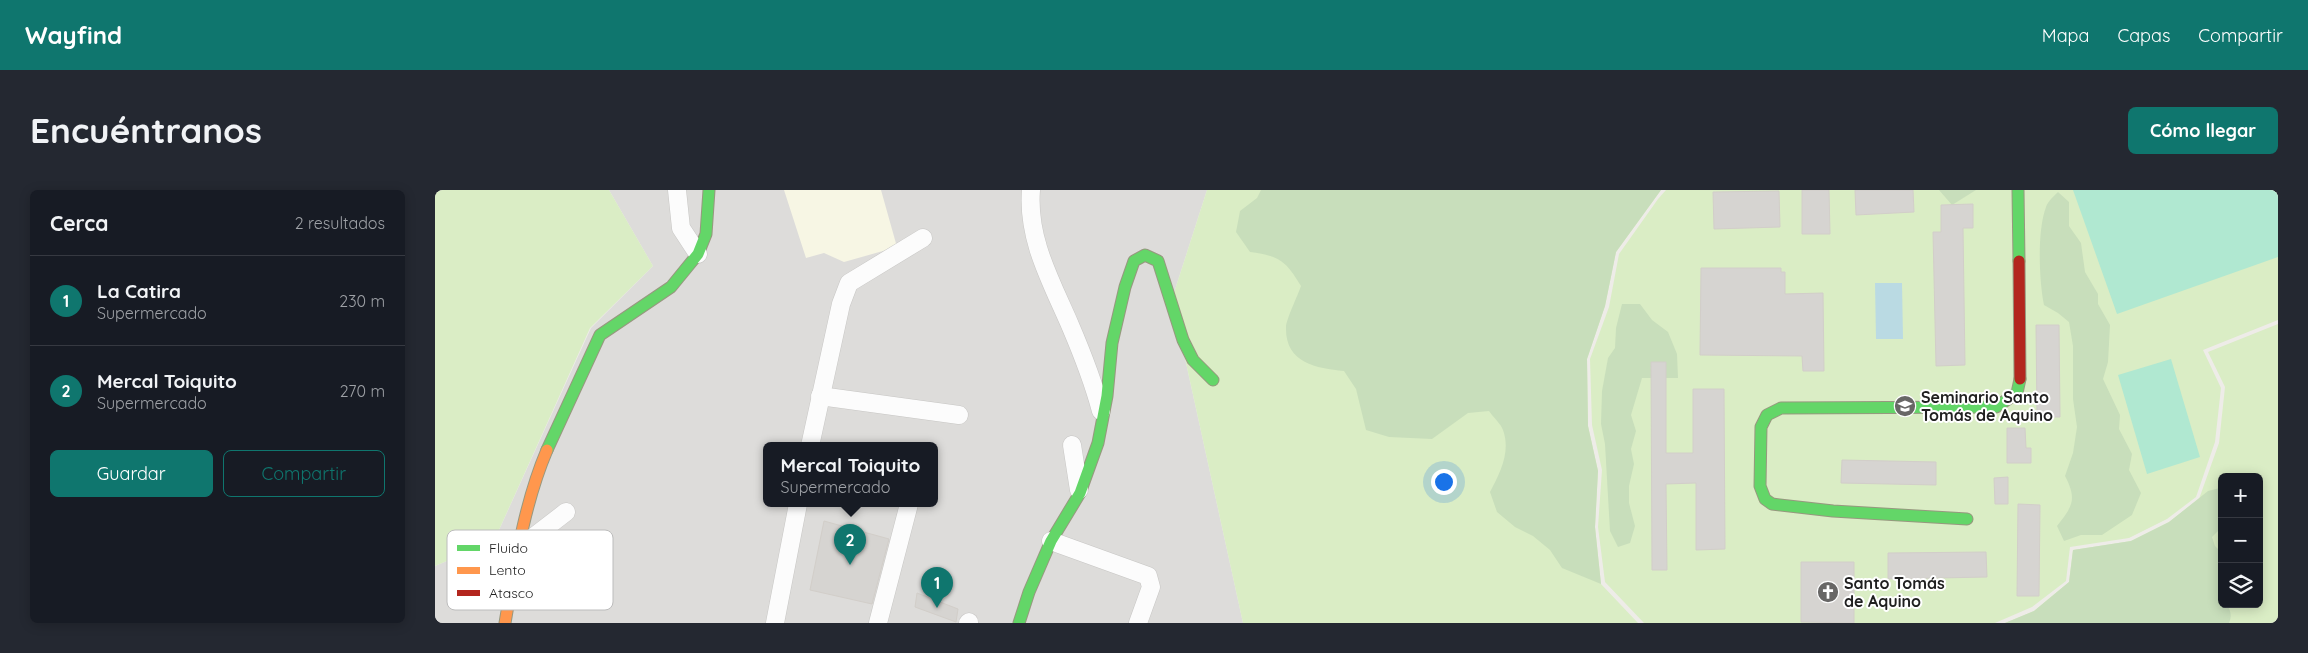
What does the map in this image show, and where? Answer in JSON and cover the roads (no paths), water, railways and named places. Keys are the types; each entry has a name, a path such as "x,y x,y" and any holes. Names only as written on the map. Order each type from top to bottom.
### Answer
{"street":[{"path":"677,190 681,228 698,254"},
{"path":"523,530 540,467 600,335 671,287 698,254 706,234 709,190"},
{"path":"1031,190 1029,209 1039,256 1093,381 1103,419"},
{"path":"1967,519 1833,511 1776,506 1769,503 1761,494 1759,486 1761,427 1767,415 1781,408 1996,407 2017,393 2020,382 2018,190"},
{"path":"811,442 841,304 849,283 923,238"},
{"path":"1019,623 1029,592 1051,541 1080,493 1098,443 1107,396 1112,343 1125,287 1134,261 1145,255 1158,260 1183,340 1193,360 1213,380"},
{"path":"820,396 959,415"},
{"path":"1072,445 1080,493"},
{"path":"775,623 797,507"},
{"path":"878,623 908,507"},
{"path":"543,530 566,512"},
{"path":"1051,541 1148,576 1151,587 1138,623"},
{"path":"505,623 507,610"}],"water":[{"path":"1875,283 1902,283 1903,339 1876,339"}],"place":[{"name":"Seminario Santo Tomás de Aquino","path":"1905,406"},
{"name":"Mercal Toiquito","path":"850,565"},
{"name":"Santo Tomás de Aquino","path":"1828,592"},
{"name":"La Catira","path":"937,608"}]}
